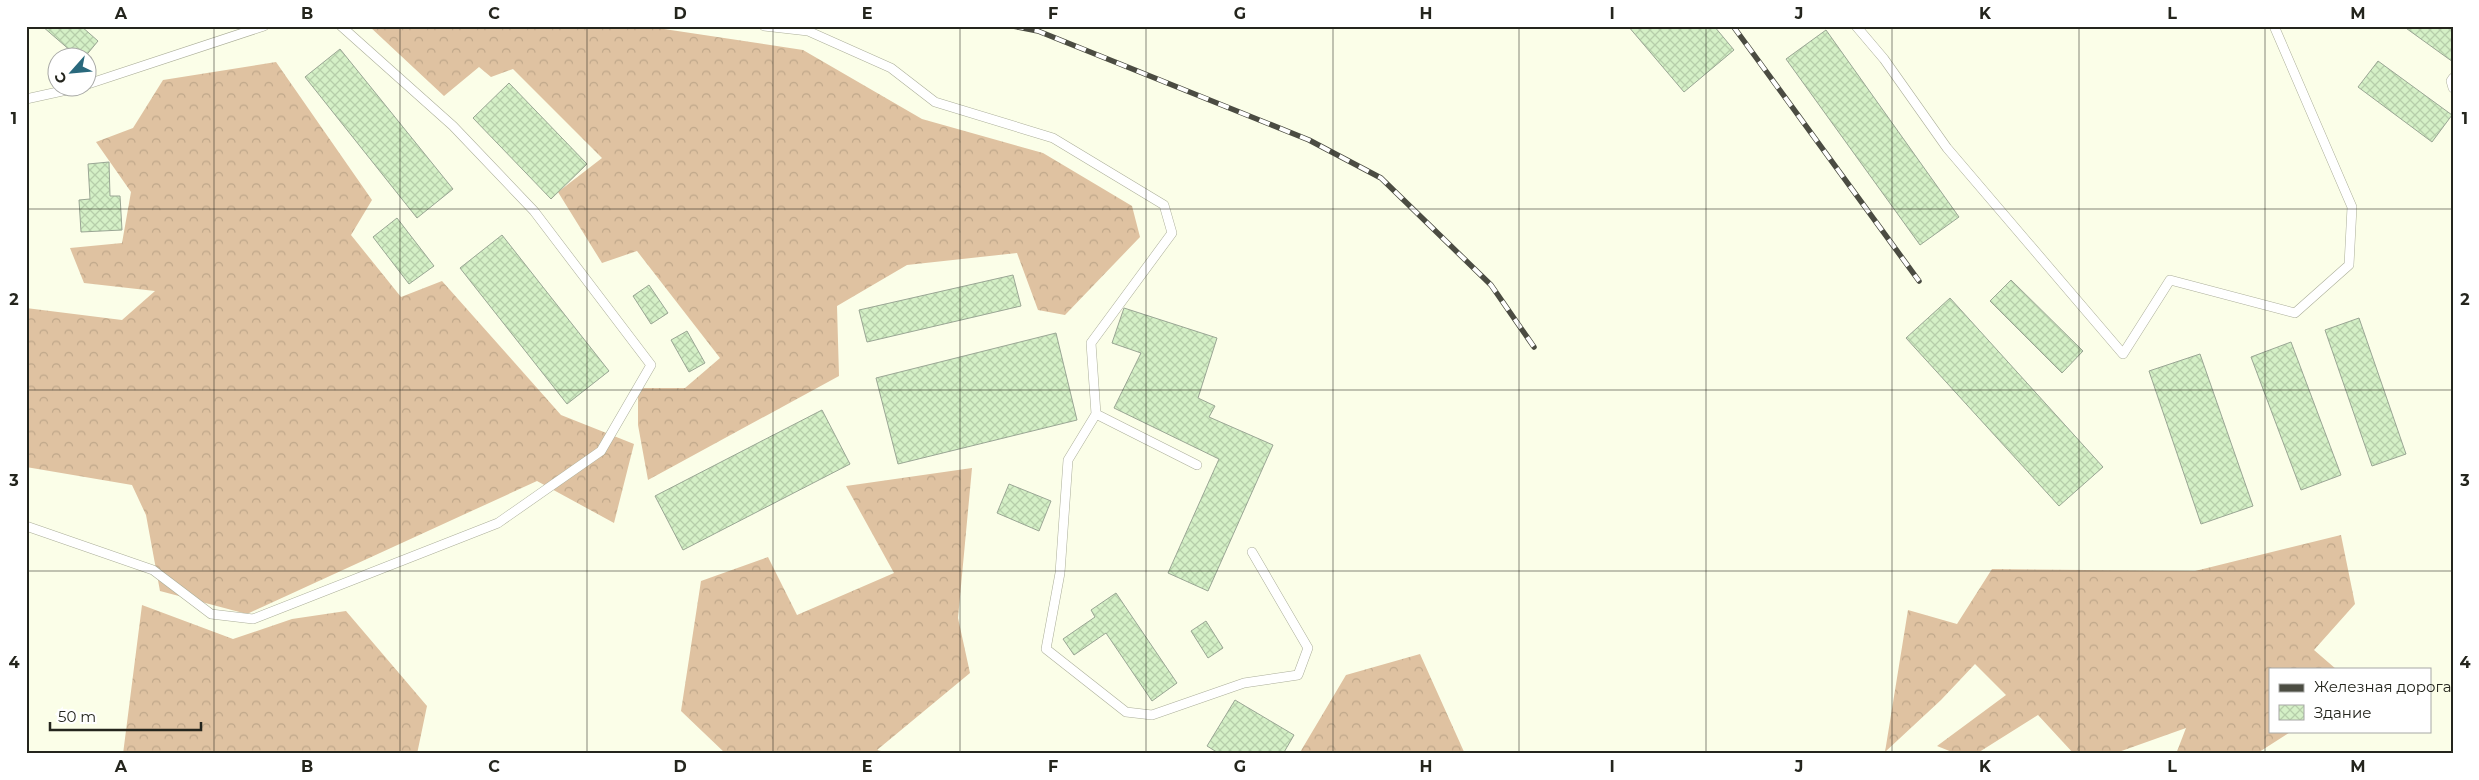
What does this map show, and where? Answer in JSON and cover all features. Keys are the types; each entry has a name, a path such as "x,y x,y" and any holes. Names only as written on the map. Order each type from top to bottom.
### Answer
{"lane":[{"path":"98,81 264,26"},
{"path":"26,526 153,570 211,614 253,619 498,523 601,451 651,365 534,211 453,126 341,26"},
{"path":"764,26 808,31 891,68 935,102 1052,138 1164,205 1172,233 1091,343 1096,414 1068,460 1060,573 1046,649 1126,712 1152,715 1244,683 1298,675 1308,648 1252,552"},
{"path":"1856,26 1884,59 1947,148 2122,354 2170,280 2295,313 2349,265 2352,207 2274,26"},
{"path":"2453,78 2451,81 2453,88"},
{"path":"26,99 48,94"},
{"path":"1096,414 1197,464"}],"green space":[{"path":"369,26 644,26 803,50 922,119 1043,153 1132,206 1140,237 1065,315 1038,310 1017,253 907,265 837,306 839,376 648,480 638,425 638,388 685,388 720,358 637,251 602,263 558,192 602,158 513,69 491,77 479,67 444,96"},
{"path":"276,62 372,200 351,235 401,297 442,281 561,415 634,444 614,523 537,481 247,614 160,591 146,515 132,485 26,467 26,308 122,320 155,291 84,283 70,248 122,243 131,192 96,142 133,128 163,80"},
{"path":"972,468 958,618 970,673 877,750 894,754 726,754 681,711 701,581 768,557 797,615 894,573 846,486"},
{"path":"2341,535 2355,604 2314,650 2335,668 2269,668 2269,732 2290,732 2256,754 2176,754 2186,728 2113,754 2074,754 2038,715 1976,754 1957,754 1937,746 2006,695 1975,664 1941,700 1885,752 1908,610 1957,624 1992,569 2195,571"},
{"path":"142,605 233,639 292,619 346,611 427,706 417,754 123,754"},
{"path":"1420,654 1465,754 1299,754 1346,675"}],"building":[{"path":"42,26 81,26 98,41 92,48 67,48"},
{"path":"1628,26 1714,26 1734,50 1684,92"},
{"path":"2403,26 2453,26 2453,62"},
{"path":"1826,30 1959,217 1920,245 1786,59"},
{"path":"340,49 453,189 417,218 305,77"},
{"path":"2378,61 2452,115 2432,142 2358,87"},
{"path":"509,83 587,164 551,199 473,118"},
{"path":"109,162 110,196 120,196 122,230 81,232 79,200 90,199 88,164"},
{"path":"397,218 434,266 409,284 373,237"},
{"path":"502,235 609,371 567,404 460,268"},
{"path":"1013,275 1021,306 867,342 859,310"},
{"path":"2011,280 2083,351 2062,373 1990,301"},
{"path":"649,285 668,313 651,324 633,296"},
{"path":"1950,298 2103,467 2059,506 1906,338"},
{"path":"1124,308 1217,338 1198,398 1215,406 1209,417 1273,445 1208,591 1168,573 1219,459 1114,408 1141,353 1112,343"},
{"path":"2359,318 2406,454 2372,466 2325,330"},
{"path":"687,331 705,363 689,372 671,340"},
{"path":"1056,333 1077,420 898,464 876,378"},
{"path":"2291,342 2341,475 2301,490 2251,357"},
{"path":"2200,354 2253,506 2201,524 2149,371"},
{"path":"822,410 850,464 683,550 655,496"},
{"path":"1009,484 1051,501 1039,531 997,513"},
{"path":"1116,593 1177,683 1152,701 1106,633 1074,655 1063,639 1095,617 1091,610"},
{"path":"1206,621 1223,648 1208,658 1191,631"},
{"path":"1235,700 1294,735 1283,754 1220,754 1207,746"}],"railway":[{"path":"1013,26 1038,31 1309,140 1381,178 1491,285 1534,347"},
{"path":"1733,26 1919,281"}]}
